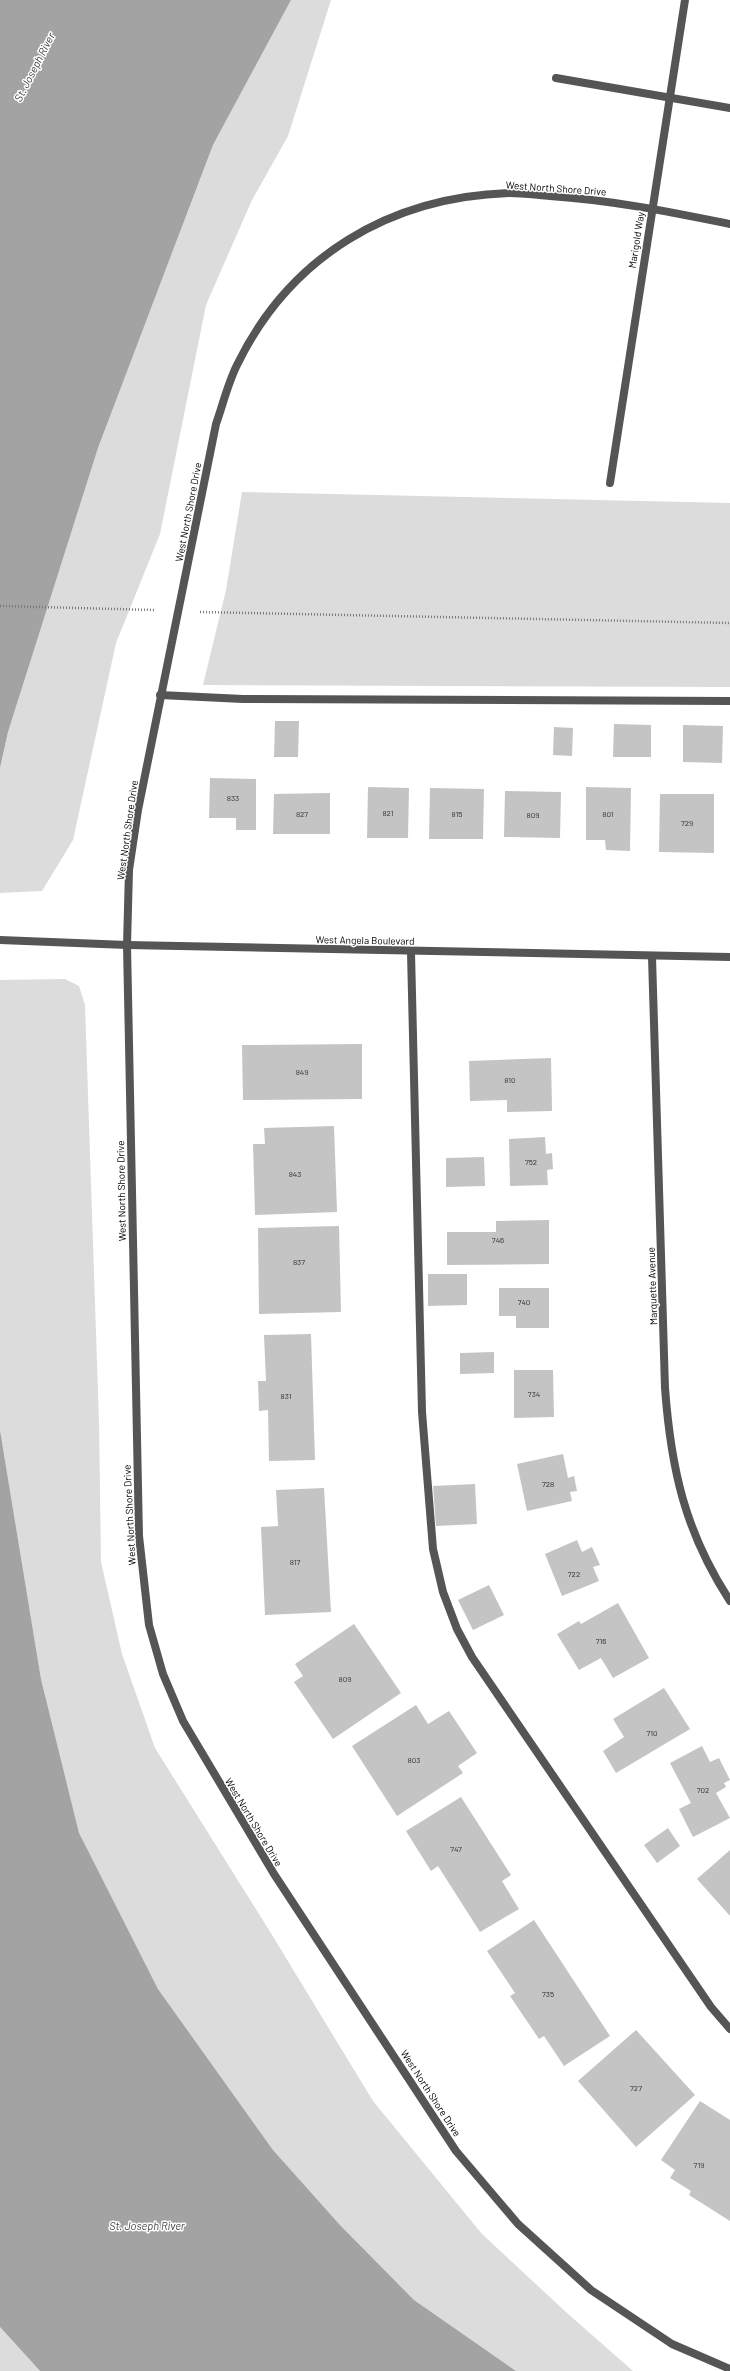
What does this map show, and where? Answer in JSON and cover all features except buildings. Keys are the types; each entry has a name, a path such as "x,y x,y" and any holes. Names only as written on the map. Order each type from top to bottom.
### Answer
{"street":[{"name":"Marigold Way","path":"610,483 651,208 685,0"},
{"path":"556,78 668,99 730,108"},
{"name":"West North Shore Drive","path":"730,224 651,208 589,198 510,193 444,201 377,222 332,250 291,284 268,314 237,365 216,424 160,695 138,810 129,870 127,945 139,1536 149,1625 164,1674 183,1721 274,1874 437,2122 489,2192 544,2249 591,2290 672,2344 730,2369"},
{"path":"160,695 244,699 730,701"},
{"name":"West Angela Boulevard","path":"0,940 127,945 411,952 652,957 730,957"},
{"path":"411,952 422,1412 433,1549 443,1592 457,1629 472,1657 711,2008 730,2029"},
{"name":"Marquette Avenue","path":"652,957 665,1388 669,1440 678,1484 697,1539 730,1601"}],"path":[{"path":"0,606 153,610"},
{"path":"209,612 730,623"}],"shaded area":[{"path":"291,0 331,0 288,136 252,200 206,305 160,534 116,643 73,840 42,891 0,893 0,768 8,732 98,448 213,145"},
{"path":"242,492 730,503 730,687 203,685 226,590"},
{"path":"65,979 79,986 85,1005 99,1422 101,1562 122,1654 155,1748 269,1930 373,2101 482,2234 567,2313 633,2371 516,2371 414,2300 340,2225 273,2150 158,1989 79,1834 41,1679 0,1430 0,980"},
{"path":"0,2327 40,2371 0,2371"}],"water":[{"name":"St. Joseph River","path":"0,0 291,0 213,145 98,448 8,732 0,768"},
{"name":"St. Joseph River","path":"0,1430 41,1679 79,1833 158,1989 273,2150 340,2225 414,2300 516,2371 40,2371 0,2327"}]}
